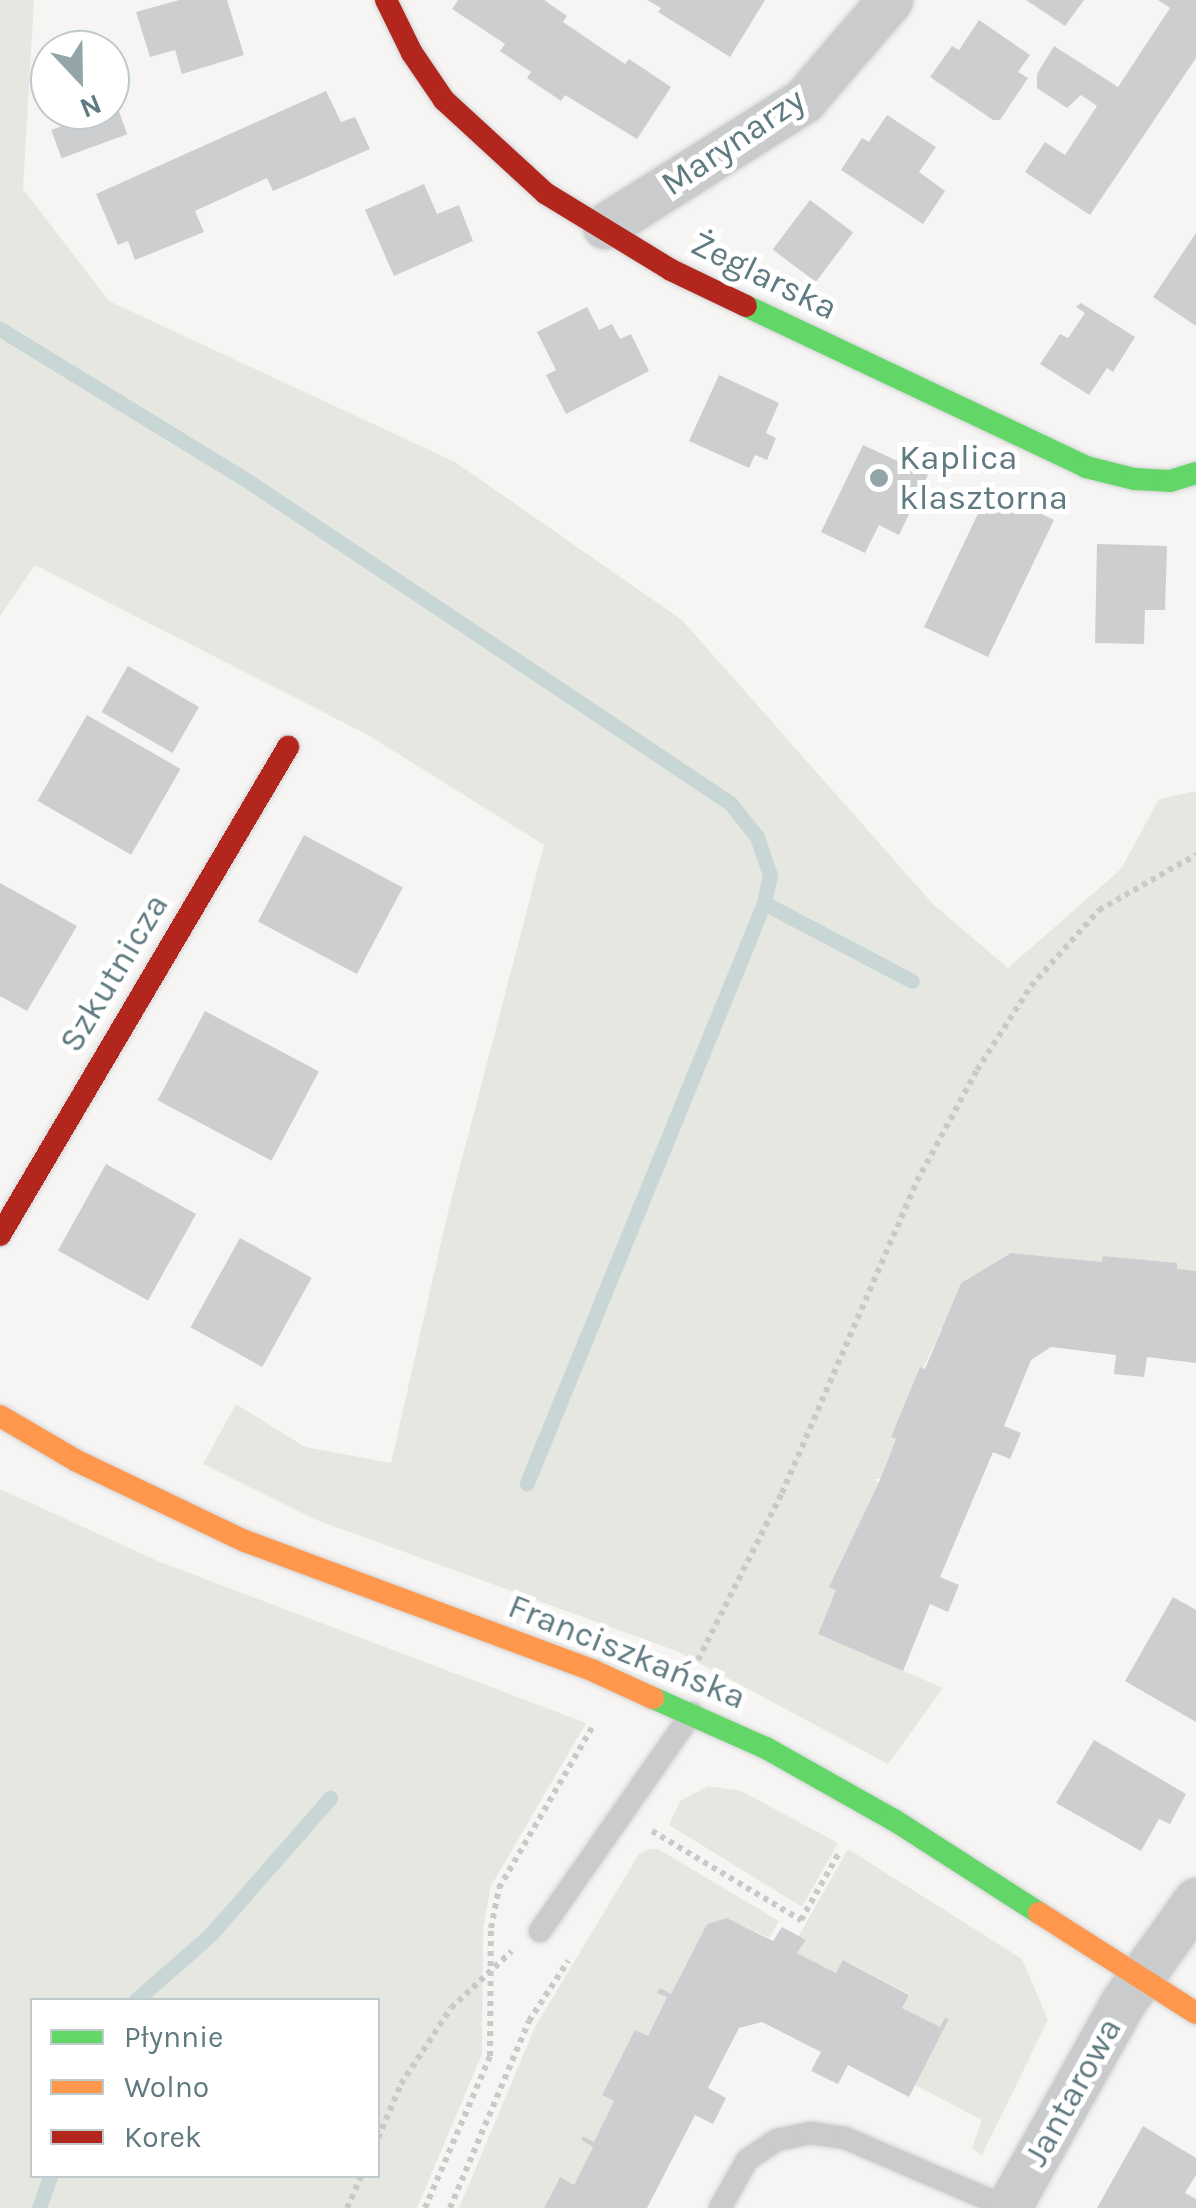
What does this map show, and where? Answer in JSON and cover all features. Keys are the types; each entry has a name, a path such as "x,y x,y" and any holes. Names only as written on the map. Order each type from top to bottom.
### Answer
{"street":[{"name":"Żeglarska","path":"386,0 412,53 444,100 546,193 671,270 1086,467 1170,481 1196,473"},
{"name":"Marynarzy","path":"605,226 803,100 890,0"},
{"name":"Szkutnicza","path":"0,1235 288,747"},
{"name":"Franciszkańska","path":"0,1416 76,1461 245,1541 578,1665 766,1748 894,1820 1196,2014"},
{"name":"Jantarowa","path":"1008,2208 1140,1978 1196,1900"}],"lane":[{"path":"540,1931 683,1710"},
{"path":"720,2208 747,2160 778,2140 810,2132 845,2138 1008,2208"}],"path":[{"path":"683,1710 918,1181 977,1070 1031,986 1099,910 1196,855"},
{"path":"642,1841 658,1818"},
{"path":"650,1830 801,1920 848,1837"},
{"path":"380,2133 401,2084 451,2008 511,1951 540,1931"},
{"path":"450,2208 529,2021 575,1951"},
{"path":"347,2208 360,2178"}],"shaded area":[{"path":"0,0 34,0 23,189 109,301 455,462 682,620 933,904 1008,968 1121,869 1159,799 1196,791 1196,1271 1177,1269 1176,1263 1103,1256 1102,1262 1011,1253 961,1283 942,1329 936,1327 941,1330 891,1436 896,1439 880,1479 874,1479 879,1482 830,1587 836,1590 818,1634 943,1688 888,1764 679,1652 314,1519 203,1464 236,1404 305,1447 391,1463 447,1216 544,845 368,735 35,565 0,616"},
{"path":"0,1489 160,1562 586,1723 491,1886 483,1928 482,2054 417,2208 0,2208"},
{"path":"708,1786 741,1791 838,1843 802,1907 669,1825 680,1801"},
{"path":"658,1849 779,1921 769,1938 727,1918 707,1924 671,1994 659,1989 658,1993 667,1997 648,2036 635,2031 602,2095 614,2101 594,2142 583,2136 581,2140 593,2147 574,2185 559,2178 544,2208 459,2208 535,2027 639,1854"},
{"path":"848,1849 1022,1959 1048,2020 982,2155 972,2148 982,2120 915,2085 949,2019 940,2027 902,2008 909,1994 844,1960 836,1973 797,1953 805,1941 798,1937"}],"building":[{"path":"179,0 227,0 244,55 182,74 175,50 150,57 136,12"},
{"path":"458,0 544,0 567,16 563,22 625,64 629,59 671,87 637,139 565,95 561,101 527,78 531,72 500,51 505,44 452,9"},
{"path":"647,0 765,0 730,57 658,12 661,8"},
{"path":"1026,0 1084,0 1065,26"},
{"path":"1158,0 1196,0 1196,58 1090,215 1025,172 1045,142 1065,155 1097,106 1081,95 1067,108 1037,88 1037,74 1054,46 1118,87 1170,8"},
{"path":"979,20 1030,55 1018,72 1028,78 1000,120 993,120 930,77 952,46 959,50"},
{"path":"326,91 341,122 355,117 370,149 273,191 267,178 195,211 204,232 135,260 128,241 118,245 96,194"},
{"path":"887,115 936,147 919,172 945,191 923,224 841,170 862,138 869,142"},
{"path":"51,130 126,130 127,134 61,158"},
{"path":"424,184 437,214 459,205 473,241 394,276 365,210"},
{"path":"810,200 853,232 816,282 773,250"},
{"path":"1196,233 1196,326 1153,297"},
{"path":"1081,303 1135,337 1113,372 1107,368 1089,395 1040,364 1060,334 1068,338 1085,313 1076,307"},
{"path":"587,307 599,330 612,324 620,339 631,334 649,371 566,414 546,375 556,370 537,332"},
{"path":"719,375 779,403 766,433 776,438 767,460 755,455 749,468 689,441"},
{"path":"863,445 928,475 899,535 879,525 865,553 821,532"},
{"path":"984,501 1011,513 1017,502 1054,520 988,657 924,627"},
{"path":"1097,544 1167,546 1165,610 1145,610 1144,644 1095,643"},
{"path":"128,666 199,707 173,753 102,712"},
{"path":"87,715 181,769 131,855 38,801"},
{"path":"304,835 403,888 357,974 258,922"},
{"path":"0,883 77,926 27,1011 0,996"},
{"path":"205,1011 319,1072 271,1161 158,1100"},
{"path":"106,1164 196,1214 148,1301 58,1251"},
{"path":"240,1238 312,1278 262,1367 191,1327"},
{"path":"1011,1253 1102,1262 1103,1256 1177,1263 1177,1269 1196,1271 1196,1363 1147,1357 1144,1377 1114,1374 1116,1355 1051,1347 1031,1360 1004,1426 1021,1433 1010,1459 993,1452 940,1577 959,1585 948,1612 930,1604 903,1671 818,1634 836,1590 829,1587 879,1482 896,1439 891,1437 920,1367 925,1369 961,1283"},
{"path":"1173,1597 1196,1610 1196,1722 1125,1681"},
{"path":"1094,1740 1186,1794 1170,1824 1159,1819 1141,1851 1056,1803"},
{"path":"727,1918 773,1941 782,1927 806,1940 797,1953 836,1973 843,1960 909,1995 902,2008 940,2027 945,2018 949,2019 909,2097 848,2065 838,2084 811,2071 821,2052 762,2022 739,2028 708,2088 726,2098 713,2124 695,2115 647,2208 544,2208 560,2177 574,2185 593,2147 581,2140 583,2136 594,2142 614,2101 602,2095 635,2030 648,2036 667,1997 657,1993 660,1988 671,1994 707,1924"},
{"path":"1143,2126 1196,2158 1196,2175 1185,2193 1196,2199 1196,2208 1097,2208"}],"waterway":[{"path":"0,329 251,483 730,803 757,837 770,875 764,903 527,1483"},
{"path":"764,903 912,981"},
{"path":"138,1998 211,1934 330,1798"},
{"path":"39,2208 49,2178"}],"traffic: fast":[{"path":"746,306 1086,467 1134,479 1170,481 1196,473"},
{"path":"653,1698 766,1748 894,1820 1039,1913"}],"traffic: slow":[{"path":"0,1416 77,1461 245,1541 594,1671 653,1698"},
{"path":"1039,1913 1196,2013"}],"traffic: jam":[{"path":"386,0 412,53 444,100 545,193 671,270 746,306"},
{"path":"0,1235 288,747"}],"place":[{"name":"Kaplica klasztorna","path":"879,478"}]}
